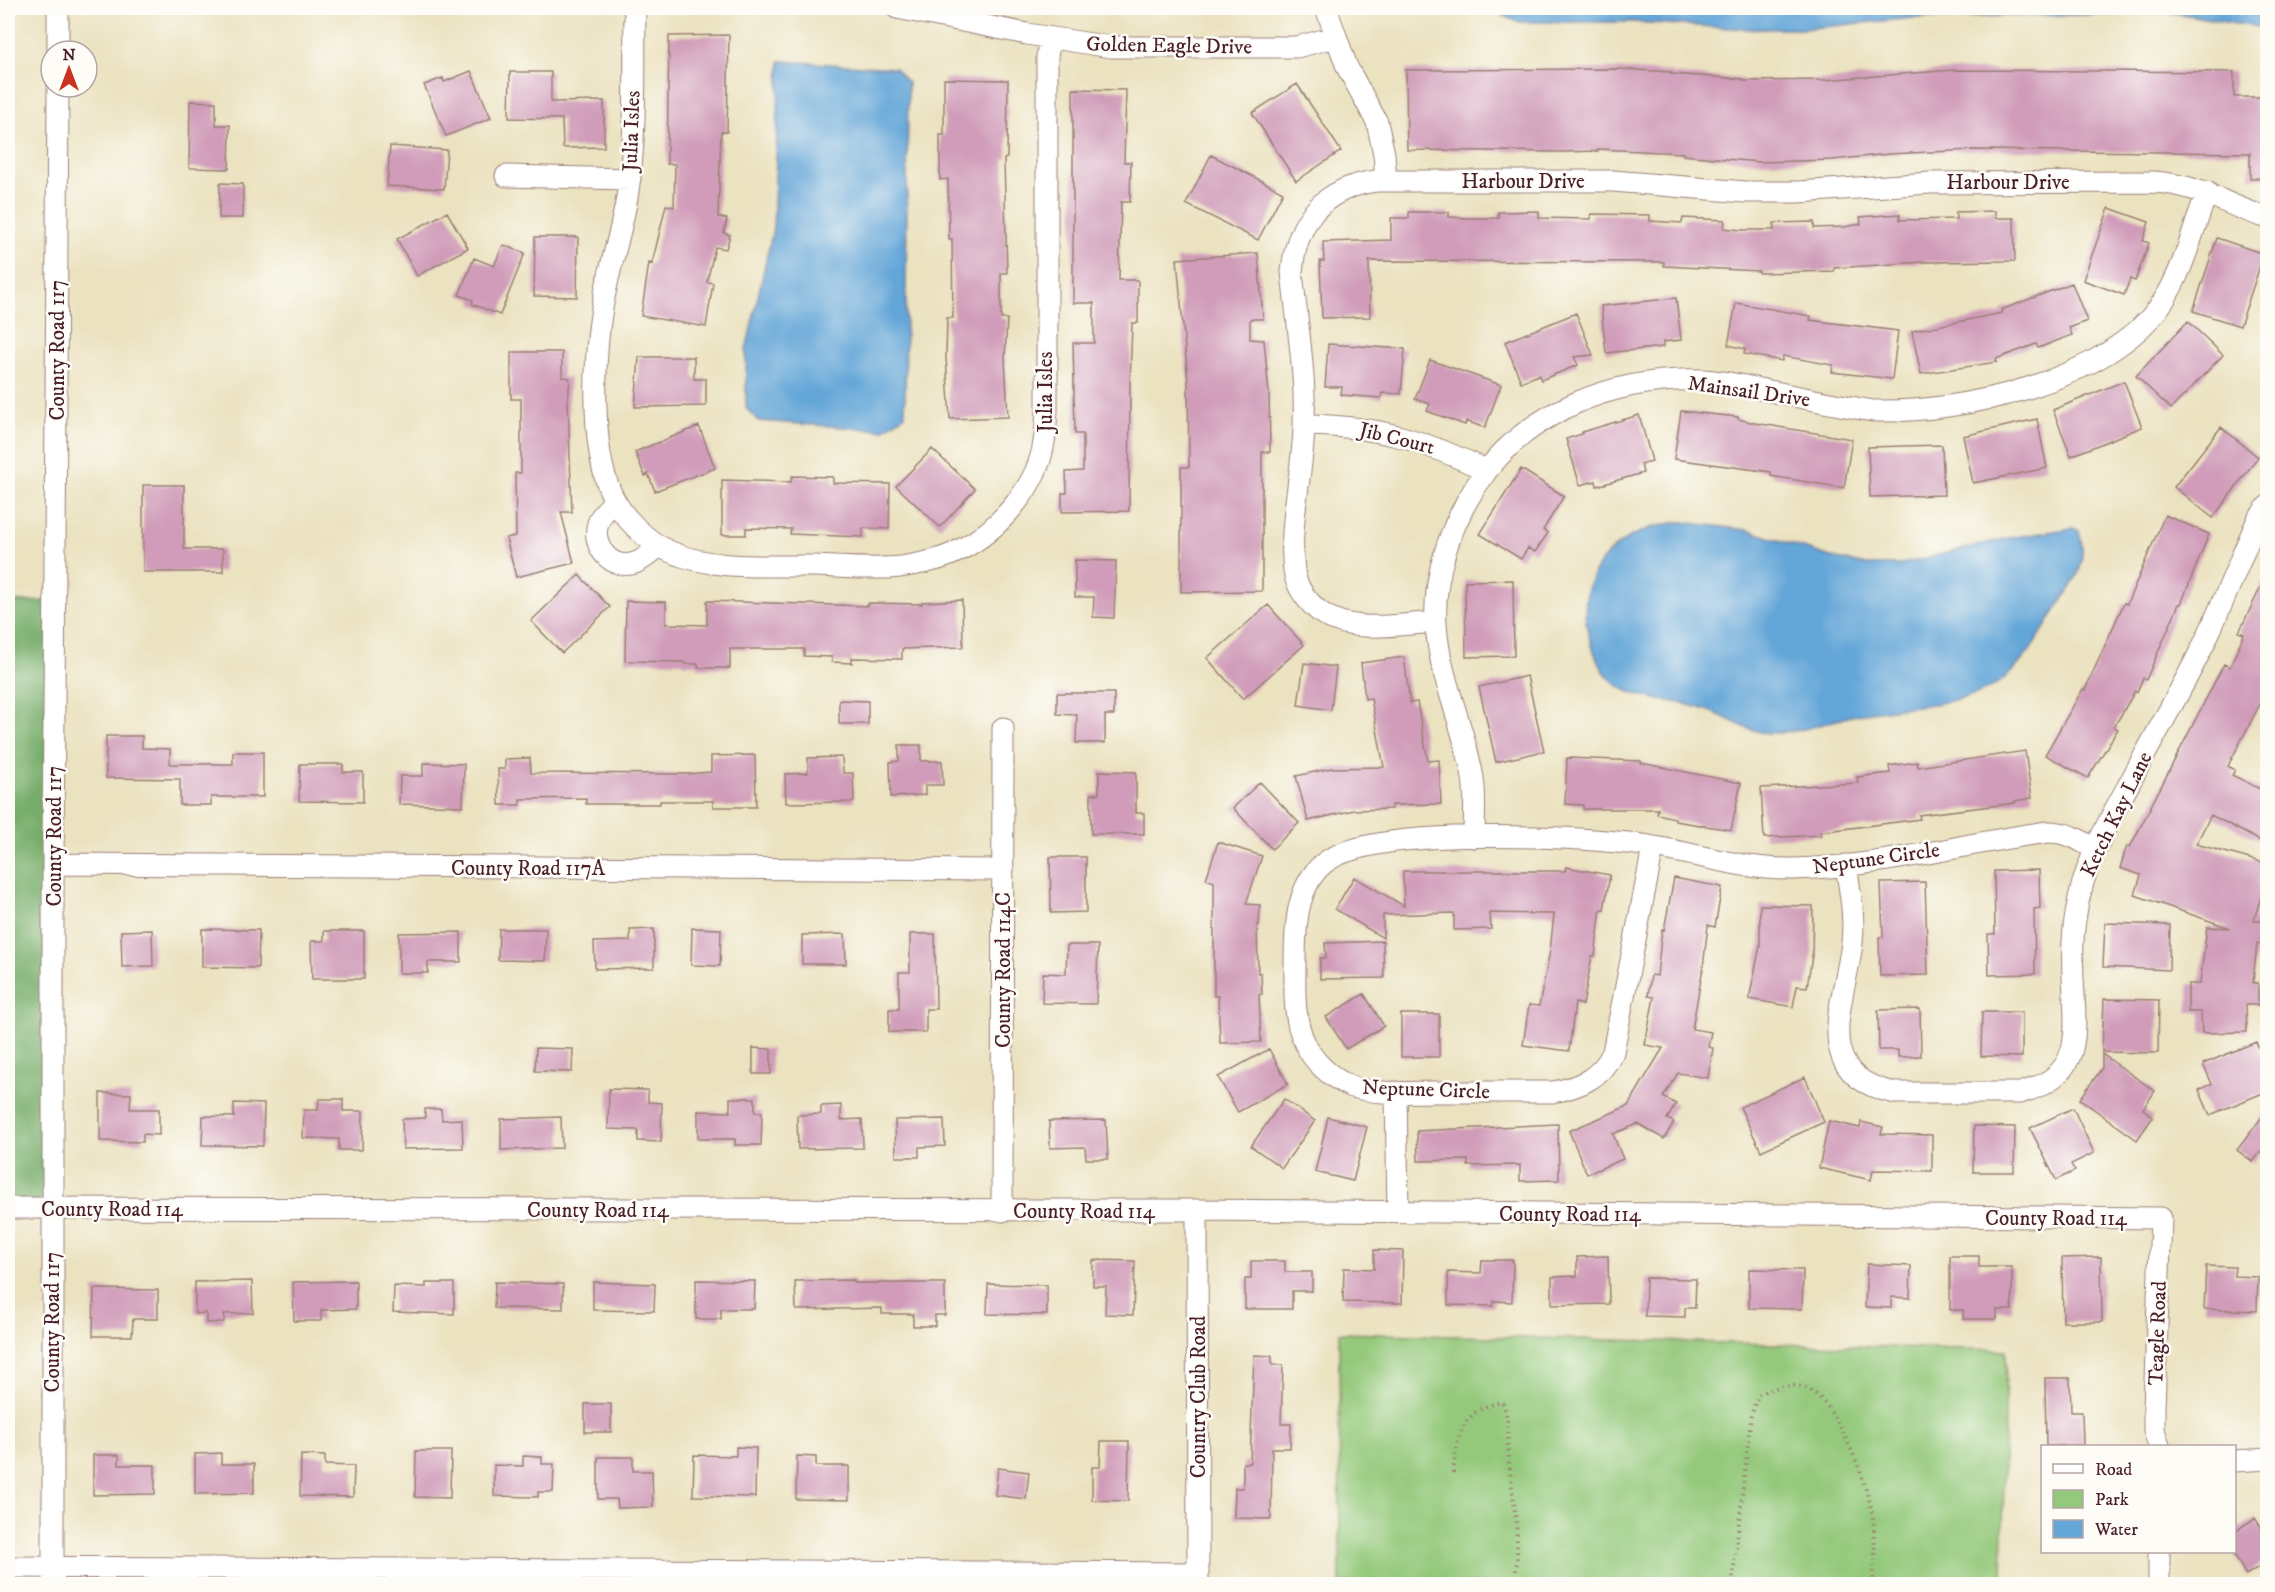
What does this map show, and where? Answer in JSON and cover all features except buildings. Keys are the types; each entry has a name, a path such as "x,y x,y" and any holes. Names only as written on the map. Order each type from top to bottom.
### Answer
{"street":[{"path":"58,8 58,39"},
{"name":"Julia Isles","path":"635,8 630,179 621,230 604,295 598,355 599,449 607,484 615,501 643,534 659,546 708,563 898,567 936,560 960,550 987,532 1012,507 1033,477 1044,443 1047,57 1050,38"},
{"name":"Golden Eagle Drive","path":"897,8 1050,38 1111,47 1297,47 1335,37"},
{"path":"1326,8 1347,67 1377,122 1384,154 1386,181"},
{"name":"County Road 117","path":"52,1576 53,864 58,99"},
{"path":"506,176 630,179"},
{"name":"Harbour Drive","path":"1436,622 1350,625 1321,612 1301,590 1294,573 1293,548 1304,425 1292,272 1299,237 1308,218 1338,191 1356,184 1386,181 1613,181 1745,192 1799,192 1930,183 2155,182 2181,184 2207,192 2268,218"},
{"name":"Mainsail Drive","path":"1474,837 1473,778 1440,660 1436,622 1440,572 1455,523 1486,470 1537,423 1567,405 1634,384 1704,380 1873,411 1899,412 1972,403 2061,376 2108,353 2133,336 2162,304 2174,281 2207,192"},
{"name":"Jib Court","path":"1304,425 1362,428 1414,439 1486,470"},
{"path":"615,501 600,517 596,530 598,543 604,555 614,562 629,564 640,561 659,546"},
{"name":"Ketch Kay Lane","path":"1846,865 1854,921 1836,1026 1838,1046 1845,1062 1860,1080 1878,1089 1895,1093 2020,1093 2040,1088 2054,1078 2067,1065 2074,1048 2075,924 2084,879 2094,849 2202,646 2258,519 2268,506"},
{"name":"County Road 114C","path":"1002,1211 1003,729"},
{"name":"Neptune Circle","path":"1653,848 1617,1029 1607,1065 1593,1079 1574,1088 1553,1092 1396,1092 1351,1086 1329,1073 1314,1059 1304,1043 1295,1005 1295,933 1299,909 1307,885 1320,866 1336,854 1360,846 1408,839 1474,837 1630,843 1755,868 1794,869 1846,865 2048,832 2062,832 2078,838 2094,849"},
{"name":"County Road 117A","path":"53,864 1003,870"},
{"path":"1396,1092 1398,1212"},
{"name":"County Road 114","path":"8,1209 1197,1210 2161,1218"},
{"name":"Country Club Road","path":"1197,1210 1198,1579"},
{"name":"Teagle Road","path":"2159,1445 2154,1430 2154,1409 2161,1218"},
{"path":"2236,1461 2268,1459"},
{"path":"2159,1553 2159,1584"},
{"path":"8,1567 52,1576 1198,1579"}],"path":[{"path":"1732,1584 1751,1416 1758,1395 1775,1387 1790,1387 1806,1388 1824,1402 1837,1420 1853,1455 1873,1519 1873,1584"},
{"path":"1453,1473 1460,1432 1469,1416 1481,1407 1502,1402 1508,1414 1508,1459 1517,1523 1514,1584"}],"green space":[{"path":"48,601 46,1213 8,1213 8,602"},
{"path":"1339,1333 2006,1350 2002,1584 1340,1584"}],"water":[{"path":"1498,8 2267,8 2268,27 2173,13 1913,18 1802,29 1749,29 1632,22 1518,22 1503,16"},
{"path":"780,61 895,68 908,83 905,415 883,430 758,421 746,408 746,350 773,229"},
{"path":"1683,522 1747,530 1837,559 1867,565 1898,565 2008,538 2073,528 2079,531 2082,554 2081,564 2074,581 2036,641 2021,662 1993,686 1979,693 1947,702 1865,713 1796,731 1772,733 1745,727 1704,709 1632,693 1619,686 1607,675 1597,659 1587,628 1585,605 1590,583 1600,563 1631,536 1657,526"}]}
